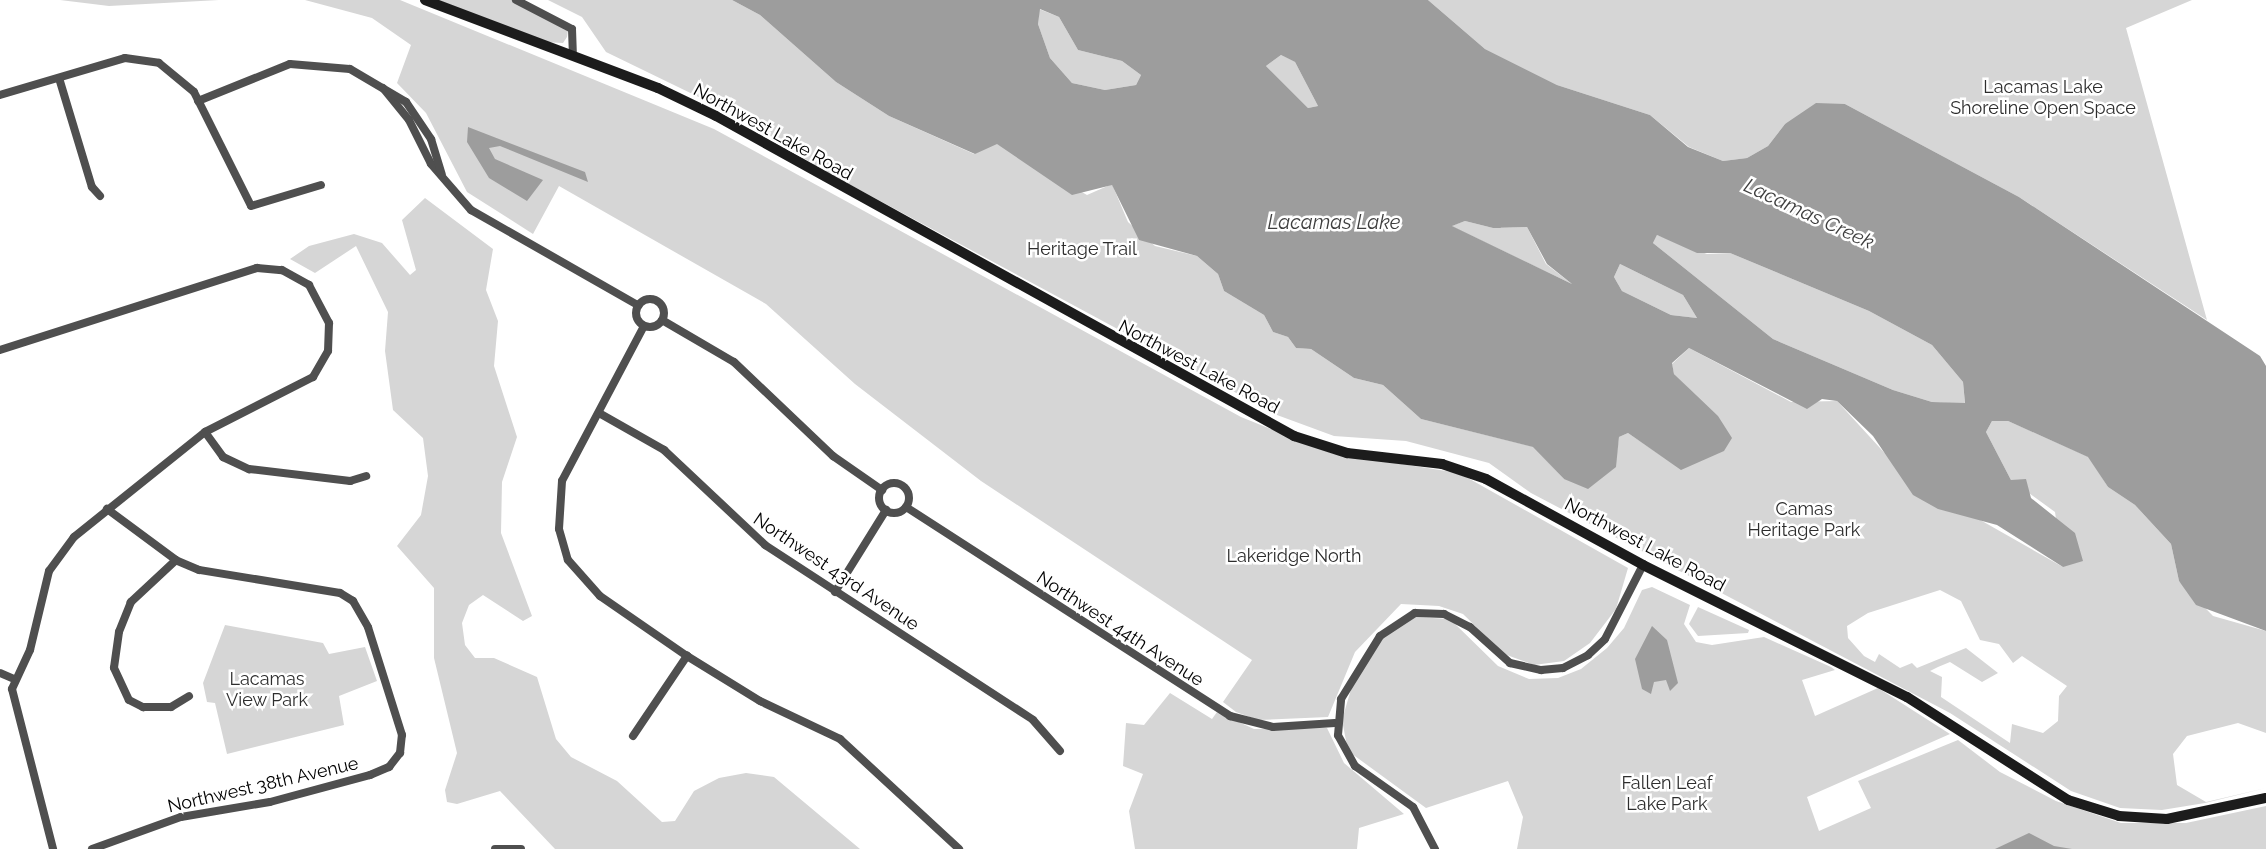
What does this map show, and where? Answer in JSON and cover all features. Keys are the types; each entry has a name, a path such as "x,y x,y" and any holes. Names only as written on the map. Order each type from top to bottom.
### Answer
{"main road":[{"name":"Northwest Lake Road","path":"425,0 573,56 716,116 1294,436 1347,453 1463,469 1642,565 1907,697 2068,800 2119,816 2168,819 2266,798"}],"street":[{"path":"516,0 572,29 573,56"},
{"path":"0,93 138,58 174,72 198,101 251,207 321,184"},
{"path":"198,101 290,64 350,69 383,88 395,91 419,118 439,157 442,175 477,214 639,306 658,302 662,320 734,362 833,456 882,489"},
{"path":"59,78 92,187 100,196"},
{"path":"0,350 257,268 295,275 321,299 330,334 314,377 205,432 66,545 49,571 30,650 14,679 15,702 52,849"},
{"path":"639,306 637,315 644,326"},
{"path":"662,320 644,326 562,481 559,529 568,560 600,596 687,656 760,701 840,739 959,849"},
{"name":"Northwest 43rd Avenue","path":"599,413 664,450 752,536 1033,720 1060,751"},
{"path":"205,432 223,457 249,469 350,481 366,476"},
{"path":"892,483 903,486 906,507 896,513 886,510 879,499 882,489 892,483"},
{"name":"Northwest 44th Avenue","path":"906,507 1230,716 1266,726 1335,723"},
{"path":"108,509 176,560 131,602 119,632 114,668 129,700 143,707 171,707 189,696"},
{"path":"835,592 886,510"},
{"name":"Northwest 38th Avenue","path":"92,849 182,817 270,802 370,776 389,767 400,753 402,735 368,627 353,601 340,593 230,577 176,560"},
{"path":"1435,849 1413,807 1347,757 1335,723 1352,678 1386,629 1399,620 1422,612 1446,615 1470,627 1510,663 1541,670 1563,668 1588,656 1605,639 1642,565"},
{"path":"633,736 687,656"},
{"path":"0,673 14,679"},
{"path":"495,849 521,849"}],"green space":[{"path":"60,0 219,0 109,6"},
{"name":"Lakeridge North","path":"305,0 400,0 714,129 1241,417 1331,453 1459,473 1628,568 1616,609 1590,643 1564,661 1534,665 1504,654 1463,614 1439,606 1401,604 1355,652 1328,717 1258,720 1236,712 1223,702 1252,660 981,481 855,384 766,304 559,186 533,234 467,192 426,113 397,83 411,45 372,18"},
{"path":"438,0 513,0 568,30 567,37 563,43 544,42"},
{"path":"548,0 732,0 760,15 836,82 889,116 974,154 996,143 1087,195 1112,184 1128,222 1155,246 1197,256 1218,274 1224,291 1264,315 1273,332 1288,337 1296,348 1311,349 1354,378 1383,385 1421,419 1534,447 1564,479 1615,467 1619,437 1628,433 1666,459 1689,389 1674,374 1672,364 1689,348 1791,402 1837,401 1891,460 1975,517 2063,567 2055,512 2011,480 1986,432 1992,421 2008,421 2089,457 2108,487 2135,505 2171,544 2179,581 2213,616 2266,631 2266,733 2238,723 2187,736 2173,754 2177,785 2206,802 2266,788 2205,803 2162,810 2120,808 2071,791 1950,713 1531,493 1489,463 1406,441 1334,436 1277,415 819,168 746,120 606,52 582,17","holes":["1940,590 1961,601 1980,640 1999,644 2013,663 2022,656 2067,686 2059,696 2058,721 2043,733 2012,724 2010,743 1941,697 1942,677 1930,671 1938,667 1950,662 1982,682 1998,673 1966,648 1917,668 1912,663 1900,668 1879,654 1875,662 1864,656 1848,638 1847,626 1868,613"]},
{"name":"Lacamas Lake Shoreline Open Space","path":"1428,0 2192,0 2126,28 2207,320 2019,197 1845,104 1785,124 1768,146 1747,158 1723,161 1689,147 1650,115 1557,85 1485,49"},
{"path":"1039,9 1059,17 1078,50 1122,61 1141,75 1136,85 1105,90 1072,83 1050,58 1038,24"},
{"path":"1281,55 1295,62 1318,106 1308,108 1266,66"},
{"path":"425,198 493,249 486,290 498,321 494,366 517,437 502,482 501,533 532,616 523,621 483,595 469,605 462,623 465,645 475,658 494,658 537,677 556,739 571,757 617,781 662,822 675,821 694,791 719,778 746,773 774,777 860,849 555,849 500,791 457,804 447,802 445,790 457,753 434,658 434,588 397,546 421,515 428,476 423,438 393,410 385,351 388,312 356,246 315,273 290,259 309,246 354,234 382,243 410,275 416,270 402,220"},
{"path":"1465,221 1493,228 1527,227 1546,264 1572,284 1451,226"},
{"path":"1657,235 1707,254 1730,253 1869,311 1932,345 1963,382 1965,404 1932,402 1893,390 1773,339 1653,243"},
{"path":"1620,264 1683,295 1697,318 1671,315 1622,291 1614,277"},
{"name":"Fallen Leaf Lake Park","path":"1652,587 1690,605 1684,624 1696,642 1712,645 1764,637 1835,670 1802,680 1815,716 1878,688 1950,734 1807,797 1819,831 1871,808 1858,781 1958,740 2000,772 2056,801 2121,823 2186,823 2266,806 2266,849 1517,849 1523,817 1508,781 1426,808 1348,751 1342,720 1354,679 1386,633 1414,617 1450,619 1498,666 1529,679 1558,678 1581,669 1607,648 1624,628 1642,590"},
{"path":"1698,607 1749,630 1748,633 1698,636 1689,624"},
{"name":"Lacamas View Park","path":"225,625 323,643 329,654 365,647 377,681 339,696 344,725 227,754 215,703 207,702 203,683"},
{"path":"1170,693 1212,719 1217,712 1254,729 1327,728 1344,763 1404,814 1359,828 1357,849 1135,849 1129,811 1143,774 1123,766 1126,723 1144,725"}],"water":[{"name":"Lacamas Lake","path":"732,0 1428,0 1485,49 1557,85 1650,115 1688,147 1723,161 1747,158 1768,146 1785,124 1816,103 1845,104 2019,197 2260,356 2266,366 2266,631 2196,605 2179,581 2171,544 2135,505 2108,487 2088,457 2008,421 1992,421 1986,432 2011,480 2026,479 2031,498 2075,533 2083,561 2063,567 1997,525 1938,509 1913,495 1873,436 1837,401 1822,399 1807,409 1689,348 1672,363 1674,374 1718,416 1732,438 1724,451 1681,470 1628,433 1619,437 1616,467 1588,489 1564,479 1533,447 1421,419 1383,385 1354,378 1311,349 1296,348 1288,337 1273,332 1264,315 1224,291 1218,274 1197,256 1139,240 1112,185 1072,195 997,144 975,154 889,116 836,82 760,15","holes":["1040,9 1059,17 1078,50 1122,61 1141,75 1136,85 1105,90 1072,83 1050,58 1038,24","1281,55 1295,62 1318,106 1308,108 1266,66","1465,221 1493,228 1527,227 1547,264 1572,284 1452,226","1657,235 1697,253 1730,253 1869,311 1932,345 1963,382 1965,403 1932,402 1893,390 1773,339 1653,243","1620,264 1683,295 1697,318 1671,315 1622,291 1614,277"]},
{"path":"468,127 585,172 588,182 500,146 489,148 495,159 543,180 527,201 489,178 467,142"},
{"path":"1652,626 1667,640 1678,683 1670,691 1666,680 1654,682 1651,694 1642,689 1635,659"},
{"path":"2029,833 2054,846 2072,849 1995,849"}],"water label":[{"name":"Lacamas Creek","path":"1809,214"}],"park label":[{"name":"Heritage Trail","path":"1082,249"},
{"name":"Camas Heritage Park","path":"1804,520"}]}
